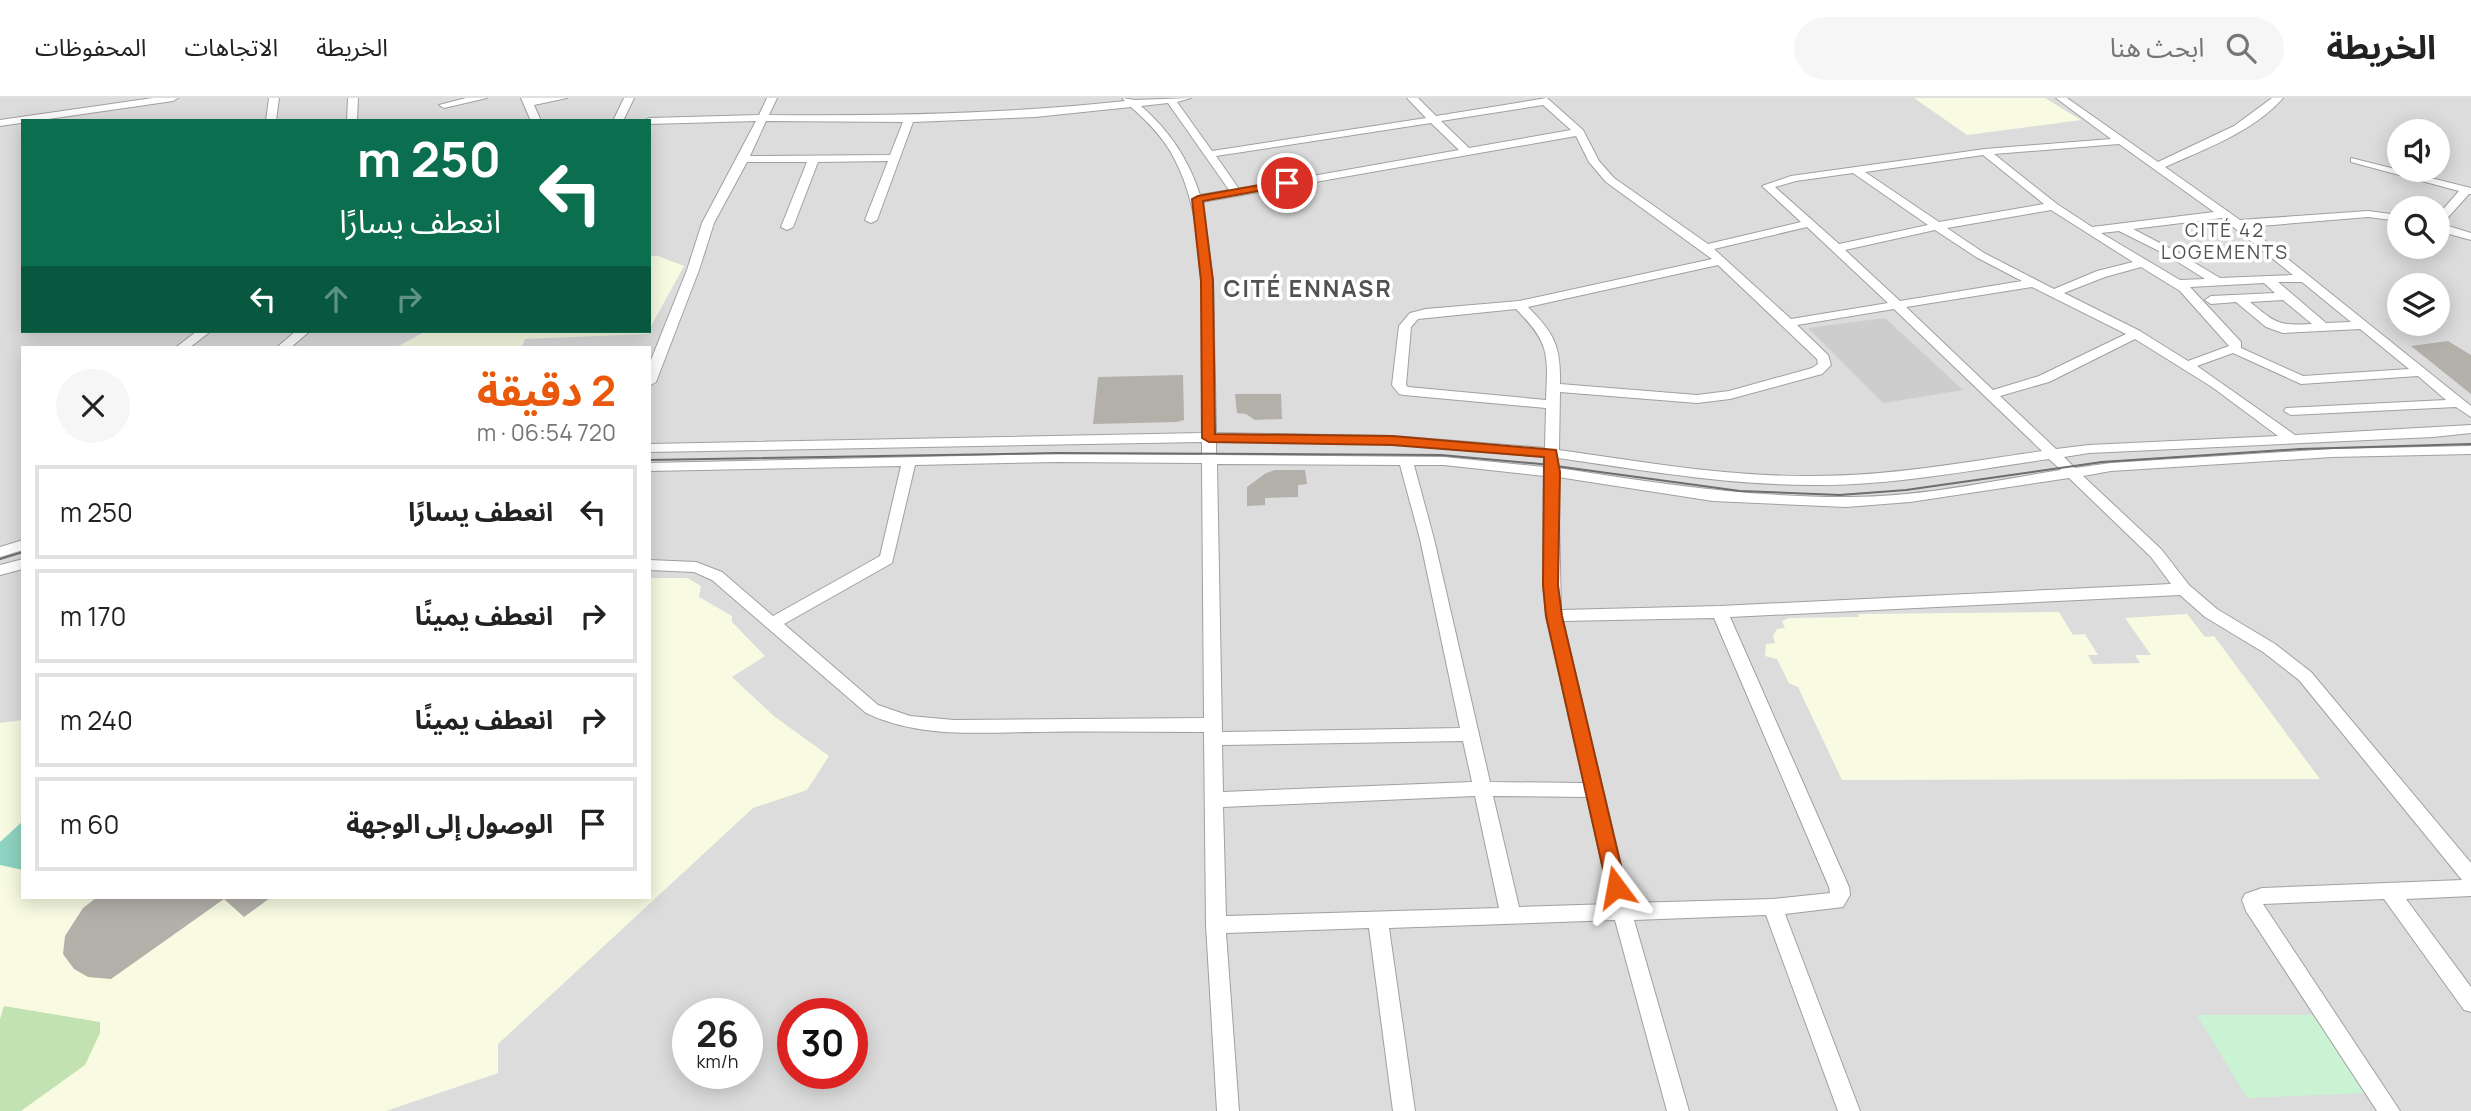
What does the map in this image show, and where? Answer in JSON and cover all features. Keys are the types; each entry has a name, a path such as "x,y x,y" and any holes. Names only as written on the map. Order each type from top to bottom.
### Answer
{"street":[{"path":"28,119 173,98"},
{"path":"271,119 274,98"},
{"path":"352,119 353,98"},
{"path":"444,105 482,98"},
{"path":"535,119 527,100 562,98"},
{"path":"619,119 629,98"},
{"path":"651,377 693,270 708,223 772,98"},
{"path":"651,121 761,118 909,119 1035,114 1129,100 1186,98"},
{"path":"1412,98 1467,152"},
{"path":"2062,98 2238,224 2471,413"},
{"path":"2159,166 2234,129 2271,106 2278,98"},
{"path":"1170,99 1236,192"},
{"path":"1129,100 1171,143 1189,175 1198,199 1207,281 1216,925 1228,1111"},
{"path":"1210,154 1543,100 1580,132 1594,162 1610,180 1706,248 1788,323 1823,358 1825,365 1817,371 1730,395 1697,399 1553,387"},
{"path":"871,220 909,119"},
{"path":"0,123 21,120"},
{"path":"1198,199 1580,132"},
{"path":"2121,141 1985,152 1795,178 1767,186 1877,284 1896,306 2073,471 2156,553 2183,589 2211,613 2269,648 2305,676 2471,877"},
{"path":"1985,152 2053,206 2179,284 2236,344 2234,349"},
{"path":"788,227 814,158"},
{"path":"743,159 895,158"},
{"path":"2354,160 2468,191 2450,210"},
{"path":"1855,170 1989,260 2136,334 2188,365 2291,439"},
{"path":"1837,248 1937,226 2053,206"},
{"path":"2090,231 2224,214"},
{"path":"2238,224 2368,214 2387,216"},
{"path":"1706,248 1807,223"},
{"path":"2120,227 2171,253 2218,282"},
{"path":"2450,231 2471,237"},
{"path":"1553,405 1409,392 1399,385 1405,326 1413,316 1519,305 1720,261"},
{"path":"2054,293 2101,274 2144,263"},
{"path":"2179,284 2305,278"},
{"path":"2266,279 2323,327"},
{"path":"1788,323 2034,283"},
{"path":"2211,300 2286,296"},
{"path":"2238,298 2278,328 2362,325"},
{"path":"1519,305 1532,316 1548,337 1554,359 1550,585 1554,616 1622,911 1678,1111"},
{"path":"184,346 202,333"},
{"path":"285,346 301,333"},
{"path":"1992,396 2045,379 2136,334"},
{"path":"2188,365 2234,349 2301,380 2421,372"},
{"path":"2291,411 2459,403"},
{"path":"651,448 1209,438 1392,440 1551,453 1707,475 1812,481 1892,477 2053,453 2471,429"},
{"path":"651,467 1057,458 1454,461 1553,472 1713,496 1846,502 1910,497 2110,467 2332,453 2471,450"},
{"path":"1406,461 1427,539 1511,916"},
{"path":"773,623 887,559 909,462"},
{"path":"0,552 21,546"},
{"path":"0,570 21,565"},
{"path":"651,565 685,565 710,572 872,709 906,722 1213,732 1470,734"},
{"path":"1554,616 1720,612 2183,589"},
{"path":"1216,925 1773,907 1832,902 1839,898 1840,892 1720,612"},
{"path":"1214,800 1482,789 1594,790"},
{"path":"2389,1111 2252,900 2262,896 2471,888"},
{"path":"2389,891 2471,1003"},
{"path":"1773,907 1849,1111"},
{"path":"1378,920 1404,1111"}],"shaded area":[{"path":"0,98 2471,98 2471,1111 0,1111"},
{"path":"1914,98 2045,98 2081,120 1967,135"},
{"path":"651,256 684,266 651,326"},
{"path":"1885,318 1963,390 1883,403 1808,328"},
{"path":"422,333 648,333 525,339 522,346 399,346"},
{"path":"651,578 687,578 701,586 699,597 732,616 732,622 765,656 732,677 775,717 829,756 807,790 753,808 498,1044 498,1073 386,1111 0,1111 0,723 21,720 21,899 651,899"},
{"path":"2059,612 2073,635 2085,634 2098,655 2088,655 2093,664 2140,663 2135,655 2151,655 2125,618 2187,614 2205,637 2214,636 2320,779 1842,780 1798,687 1789,683 1777,659 1765,656 1766,644 1775,643 1773,636 1777,629 1785,628 1782,621 1789,618 1859,617 1858,614"}],"green space":[{"path":"21,823 21,870 0,865 0,842"},
{"path":"4,1006 100,1022 100,1033 85,1065 21,1111 0,1111 0,1019"},
{"path":"2197,1015 2314,1015 2365,1093 2247,1098"}],"building":[{"path":"2448,341 2471,355 2471,394 2411,346"},
{"path":"1183,375 1184,420 1093,424 1098,377"},
{"path":"1235,394 1281,394 1282,419 1255,420 1246,414 1237,413"},
{"path":"1275,470 1305,470 1307,484 1298,485 1298,497 1265,498 1265,505 1247,506 1247,487 1266,473"},
{"path":"95,899 224,899 111,979 88,977 74,969 63,954 65,936 83,908"},
{"path":"224,899 269,899 244,917"}],"tram line":[{"path":"651,460 1057,453 1441,455 1541,464 1740,491 1840,495 1906,490 2102,462 2300,449 2471,444"},
{"path":"0,559 21,553"}],"district":[{"name":"CITÉ 42 LOGEMENTS","path":"2225,241"},
{"name":"CITÉ ENNASR","path":"1308,288"}],"route":[{"path":"1287,183 1198,199 1207,281 1209,438 1392,440 1551,453 1553,472 1550,585 1554,616 1616,887"}]}
